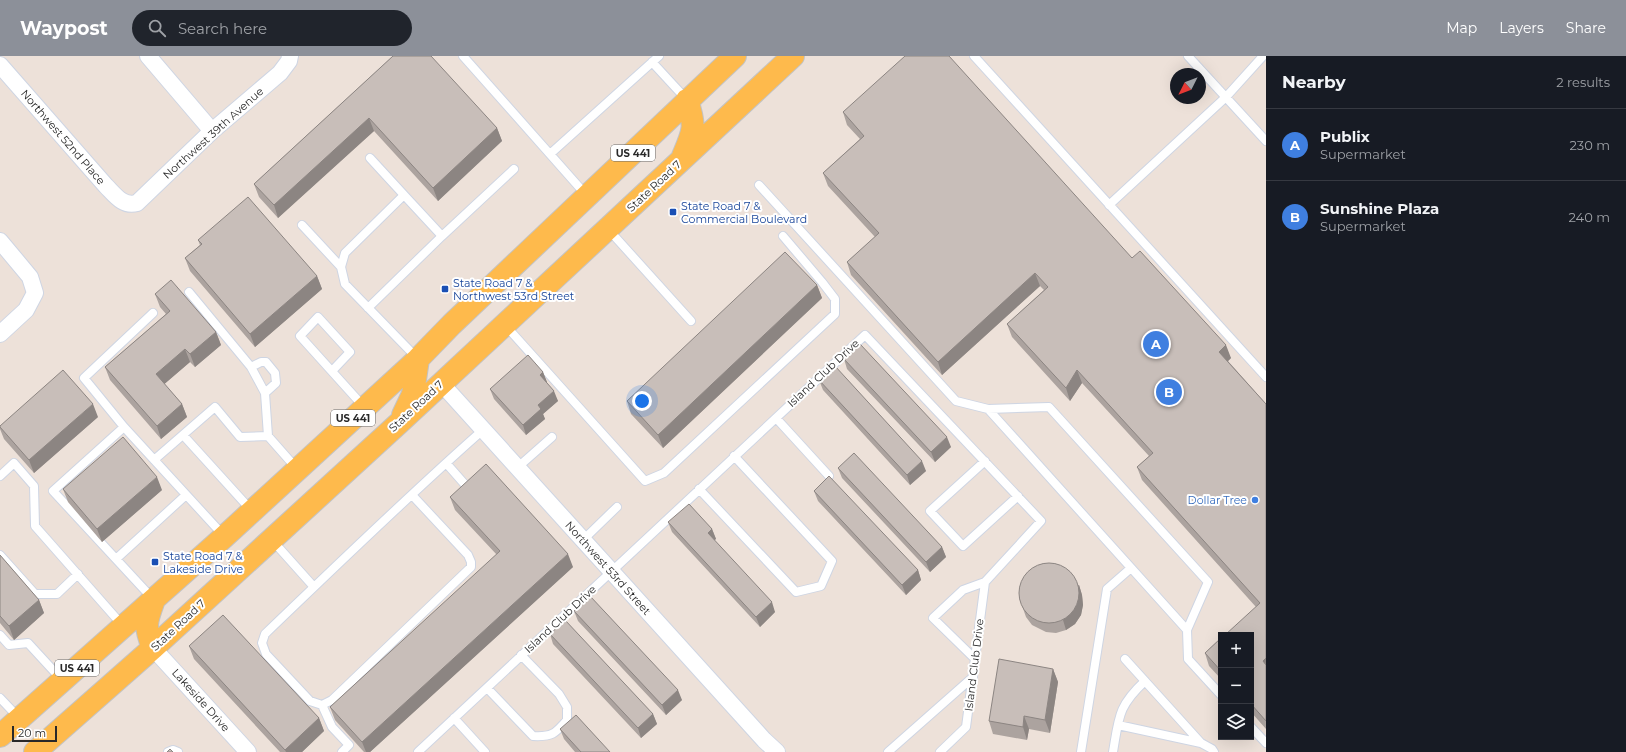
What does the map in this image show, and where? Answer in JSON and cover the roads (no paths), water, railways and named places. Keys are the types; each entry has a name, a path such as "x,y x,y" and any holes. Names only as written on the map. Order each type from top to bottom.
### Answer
{"main road":[{"name":"US 441","path":"0,736 224,537 418,359 452,324 735,56"},
{"name":"State Road 7","path":"35,752 153,648 399,423 794,56"},
{"path":"680,162 693,134 694,119 687,100"},
{"path":"441,383 436,368 439,351 452,324"},
{"path":"399,423 413,394 418,359"},
{"path":"153,648 147,632 146,621 154,600"}],"street":[{"path":"148,56 212,131"},
{"name":"Northwest 39th Avenue","path":"131,204 137,202 212,131 280,73 289,61 290,56"},
{"name":"Northwest 52nd Place","path":"0,65 106,186 123,202 131,204"},
{"path":"0,241 30,277 35,293 26,310 0,334"},
{"name":"Northwest 53rd Street","path":"441,383 764,740 777,752"},
{"name":"Lakeside Drive","path":"153,648 248,752"}],"lane":[{"path":"463,56 587,196"},
{"path":"550,154 659,56"},
{"path":"974,56 1266,377"},
{"path":"1188,56 1266,141"},
{"path":"1109,205 1226,97 1264,57"},
{"path":"652,62 687,100"},
{"path":"370,158 442,236"},
{"path":"368,308 442,236 514,170"},
{"path":"759,185 956,401 988,409 1049,407 1208,582 1187,630 1188,659 1218,692"},
{"path":"341,267 345,254 404,195"},
{"path":"302,225 341,267 345,284 418,359"},
{"path":"608,229 691,320"},
{"path":"504,324 645,481 664,473 835,314 835,299 783,236"},
{"path":"189,292 252,367 265,393 268,436 297,470"},
{"path":"153,313 84,378 124,427 224,537"},
{"path":"332,371 350,352 318,318 300,336 364,408"},
{"name":"Island Club Drive","path":"418,752 865,335 1041,521 985,582 966,727 940,752"},
{"path":"252,367 261,362 266,362 275,373 276,383 265,393"},
{"path":"154,460 215,407 240,437 268,436"},
{"path":"988,409 1187,630"},
{"path":"776,418 829,476"},
{"path":"124,427 53,491 154,600"},
{"path":"412,495 468,555 472,562 471,567 332,700 322,705 310,701 266,654 262,643 265,634 314,587 446,463 484,429"},
{"path":"183,435 252,511"},
{"path":"518,467 552,437"},
{"path":"699,489 796,592 821,586 832,561 734,456"},
{"path":"985,461 930,511 963,546 1018,496"},
{"path":"0,476 14,463 34,486 35,526 124,626"},
{"path":"446,463 468,488"},
{"path":"116,559 186,495"},
{"path":"583,540 617,507"},
{"path":"271,539 314,587"},
{"path":"0,555 35,594 57,594 78,574"},
{"path":"1081,752 1107,589 1131,568"},
{"path":"975,659 933,618 963,590 985,582"},
{"path":"0,635 9,646 28,642 63,680"},
{"path":"487,688 533,736 547,737 558,731 567,720 567,707 559,694 521,655"},
{"path":"1125,659 1201,743"},
{"path":"888,752 972,677"},
{"path":"1113,752 1119,713 1130,694 1145,680"},
{"path":"0,698 19,719"},
{"path":"322,705 332,727 349,745 342,752"},
{"path":"454,718 485,752"},
{"path":"1118,725 1201,743 1212,749 1214,752"},
{"path":"1254,730 1266,743"},
{"path":"168,752 173,750 178,752"}],"place":[{"name":"State Road 7 & Commercial Boulevard","path":"673,212"},
{"name":"State Road 7 & Northwest 53rd Street","path":"445,289"},
{"name":"Publix","path":"1156,344"},
{"name":"Sunshine Plaza","path":"1169,392"},
{"name":"Dollar Tree","path":"1255,500"},
{"name":"State Road 7 & Lakeside Drive","path":"155,562"}]}
